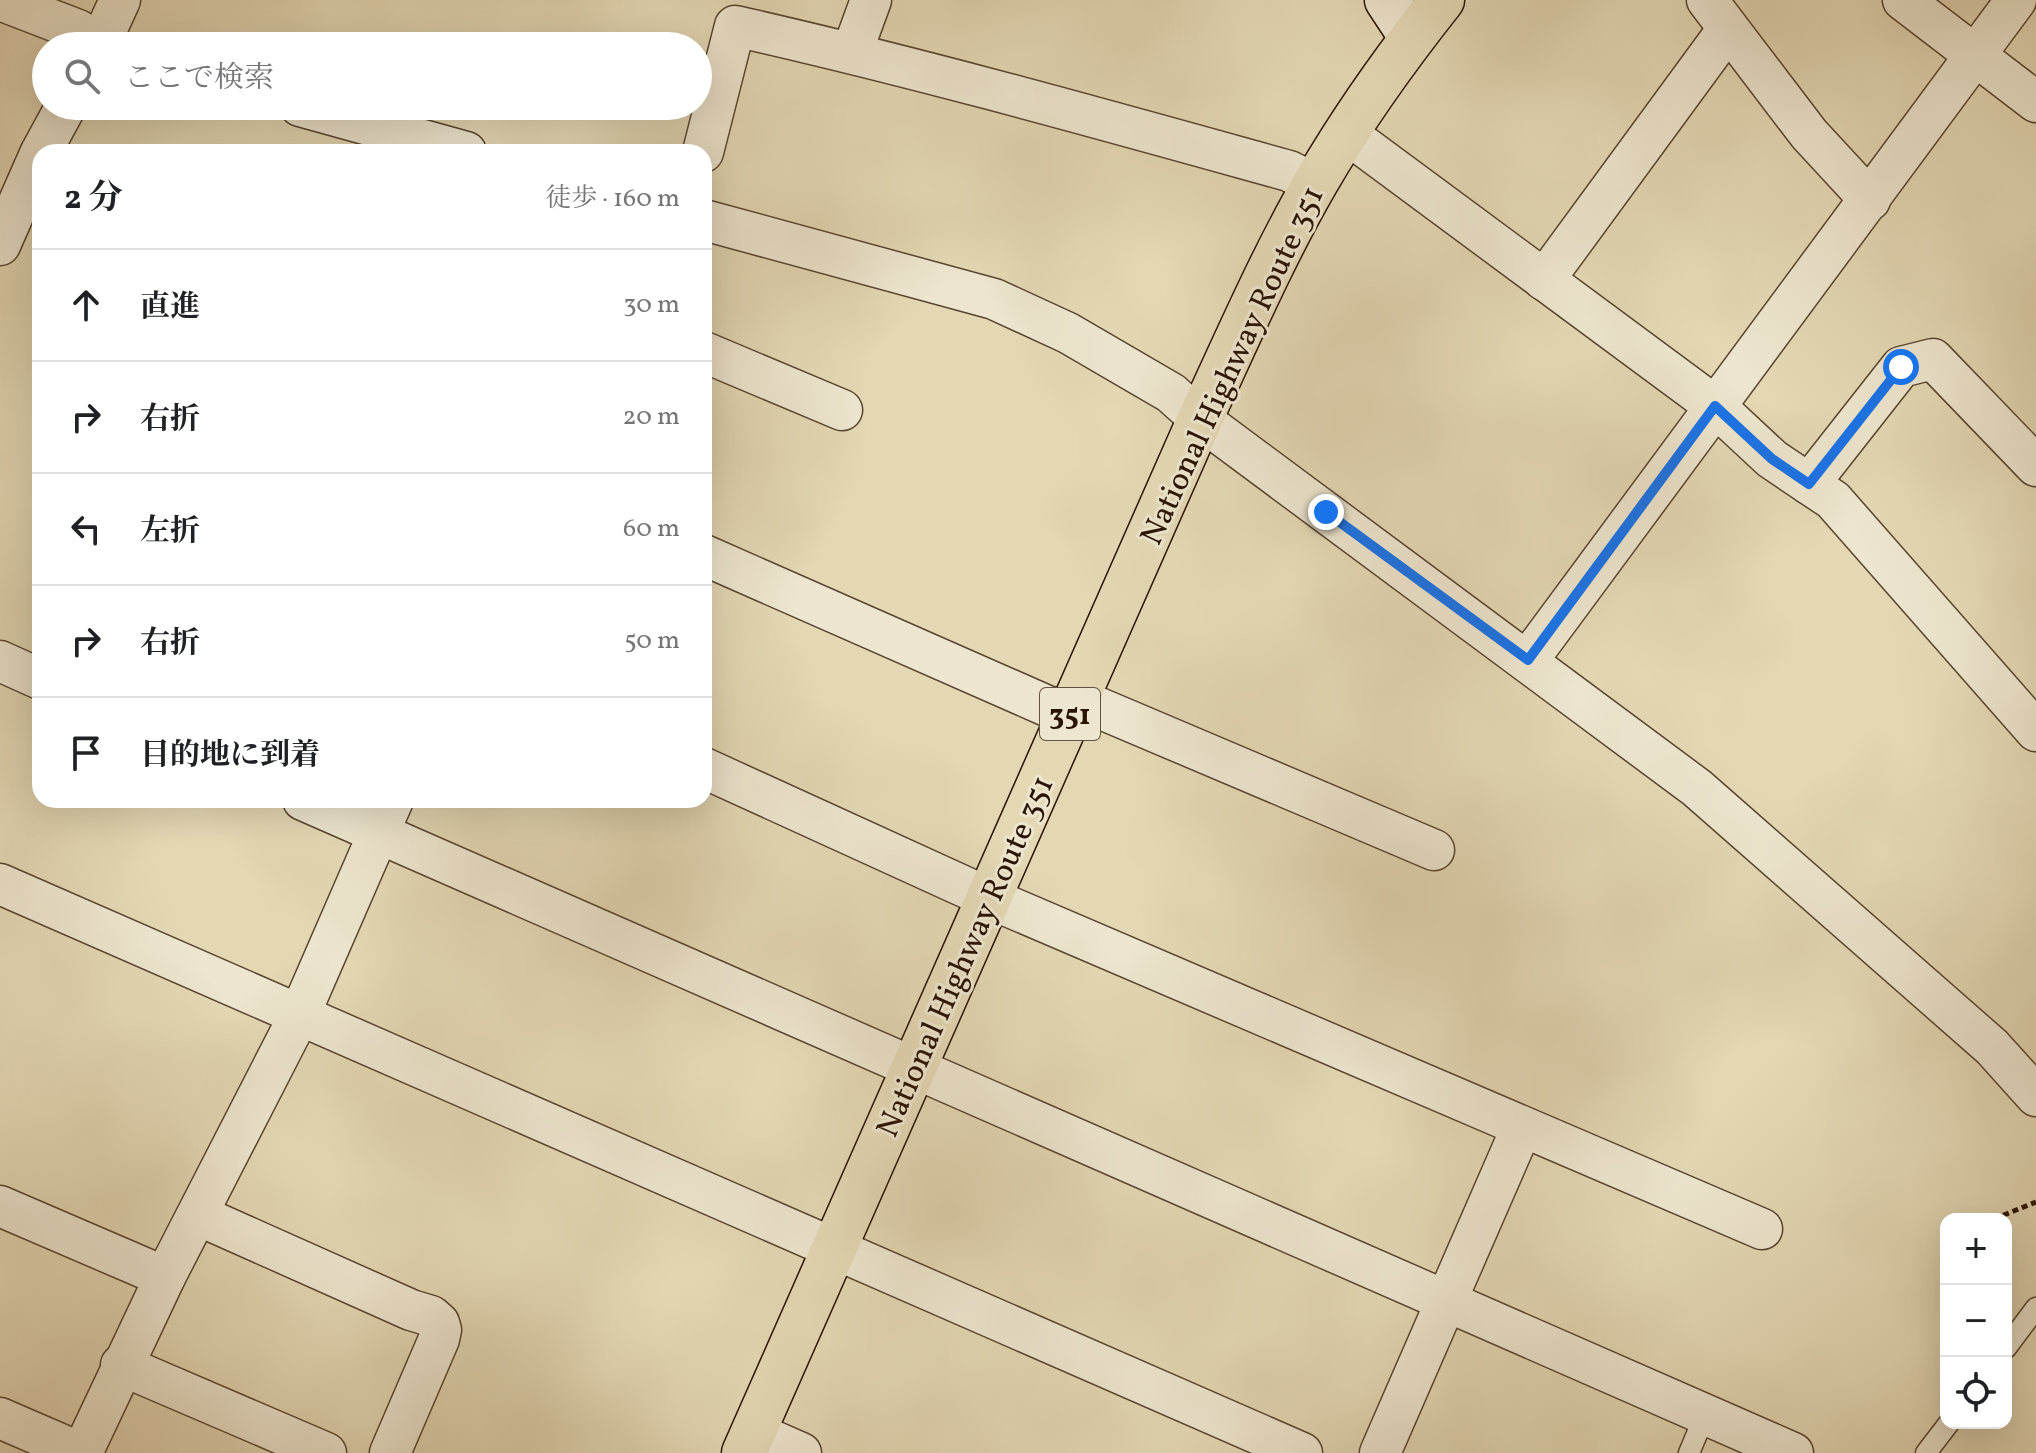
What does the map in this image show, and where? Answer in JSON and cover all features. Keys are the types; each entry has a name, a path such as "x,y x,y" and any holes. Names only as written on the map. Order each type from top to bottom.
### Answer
{"highway":[{"name":"National Highway Route 351","path":"748,1442 1200,419 1271,266 1346,133 1442,0"}],"street":[{"path":"0,0 81,32"},
{"path":"106,32 120,0"},
{"path":"852,52 871,0"},
{"path":"1387,0 1412,38"},
{"path":"1903,0 2036,102"},
{"path":"1528,660 2016,0"},
{"path":"1544,280 1718,14 1809,134 1870,200"},
{"path":"712,117 735,26 852,52 1289,171 1315,184"},
{"path":"46,144 59,120"},
{"path":"351,120 437,144"},
{"path":"705,144 711,120"},
{"path":"1346,133 1715,406 1772,459 1833,500 2036,731"},
{"path":"0,245 32,173"},
{"path":"712,222 994,299 1068,333 1171,393 1200,419 1697,788 1992,1047 2036,1096"},
{"path":"712,355 842,410"},
{"path":"1809,484 1901,367 1933,359 2036,466"},
{"path":"712,559 1047,706 1071,713 1092,705 1434,850"},
{"path":"0,661 32,675"},
{"path":"712,772 989,898 1762,1229"},
{"path":"342,808 385,817 914,1069 1793,1453"},
{"path":"0,1418 82,1453 121,1365 299,1016 385,817"},
{"path":"0,884 1302,1453"},
{"path":"1380,1453 1522,1127"},
{"path":"0,1206 165,1277"},
{"path":"198,1215 411,1310 431,1316 439,1323 439,1339 390,1453"},
{"path":"121,1365 326,1453"},
{"path":"748,1442 801,1453"}],"lane":[{"path":"2012,1340 2036,1308"},
{"path":"1689,1453 1705,1415"},
{"path":"1926,1453 1944,1429"}],"path":[{"path":"2009,1213 2036,1202"}],"route":[{"path":"1326,512 1528,660 1715,406 1772,459 1809,484 1901,367"}]}
